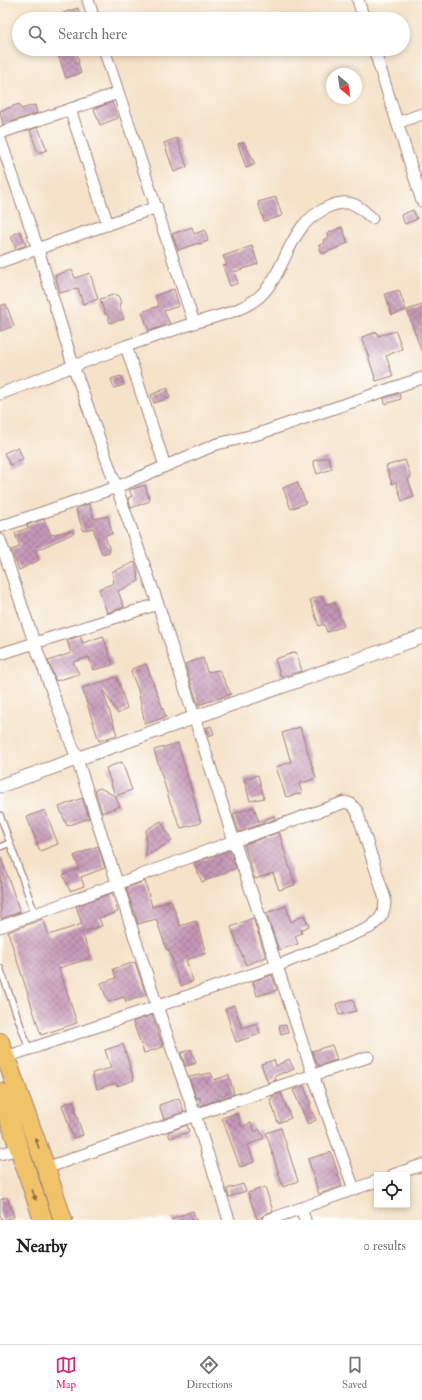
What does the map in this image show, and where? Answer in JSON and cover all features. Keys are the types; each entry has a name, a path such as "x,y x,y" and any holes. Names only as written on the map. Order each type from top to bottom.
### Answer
{"highway":[{"path":"3,1049 63,1220"},
{"path":"1,1096 43,1220"}],"street":[{"path":"88,0 92,12"},
{"path":"358,0 362,12"},
{"path":"106,56 194,323"},
{"path":"376,56 422,201"},
{"path":"0,133 118,93"},
{"path":"70,110 108,225"},
{"path":"397,123 422,114"},
{"path":"0,139 38,249 73,366 158,604 234,841 278,966 313,1075 354,1189"},
{"path":"0,394 126,346 240,308 260,296 276,277 284,258 302,227 320,211 333,204 344,203 355,205 372,218"},
{"path":"0,262 157,207"},
{"path":"126,346 165,466"},
{"path":"0,527 117,487 217,444 258,434 422,378"},
{"path":"0,540 34,642 76,759 229,1220"},
{"path":"0,654 158,604"},
{"path":"0,786 422,637"},
{"path":"0,927 345,802 351,804 357,811 385,899 385,909 379,920 369,928 278,966 29,1049 3,1049"},
{"path":"46,1168 195,1115 368,1057"},
{"path":"0,1154 19,1149"},
{"path":"402,1172 422,1165"},
{"path":"268,1220 374,1182"},
{"path":"301,1208 305,1220"}],"lane":[{"path":"0,815 35,914"},
{"path":"0,847 10,843"},
{"path":"0,968 29,1049"}],"building":[{"path":"78,8 79,12 66,12"},
{"path":"59,56 77,56 81,73 66,78"},
{"path":"112,102 118,118 100,125 94,109"},
{"path":"19,104 21,109 35,105 37,113 3,125 0,111"},
{"path":"38,127 47,150 38,153 30,130"},
{"path":"177,138 187,167 174,172 164,143"},
{"path":"244,142 255,164 246,168 238,144"},
{"path":"276,197 282,216 264,221 258,202"},
{"path":"413,210 417,219 405,224 401,215"},
{"path":"192,227 194,234 205,230 208,241 178,250 172,234"},
{"path":"342,227 348,243 322,254 319,245 325,243 323,240 329,237 328,233"},
{"path":"20,231 26,245 16,249 11,236"},
{"path":"252,246 258,264 234,272 238,283 230,286 223,266 227,265 223,256"},
{"path":"72,270 75,278 90,273 98,299 83,304 78,288 60,293 55,275"},
{"path":"174,289 179,306 164,311 170,324 149,331 142,312 159,306 155,296"},
{"path":"399,290 406,310 392,315 385,294"},
{"path":"116,294 116,296 118,295 121,303 119,304 124,319 110,323 100,299"},
{"path":"6,304 14,326 0,331 0,306"},
{"path":"422,305 422,350 421,350 407,310"},
{"path":"396,331 402,349 386,356 393,376 376,381 362,337 377,332 378,336"},
{"path":"121,376 124,385 114,388 111,379"},
{"path":"167,388 170,398 154,403 151,395"},
{"path":"399,393 401,399 385,404 384,398"},
{"path":"18,447 23,459 10,465 4,453"},
{"path":"328,457 332,469 317,474 313,461"},
{"path":"405,460 411,477 408,479 414,497 402,501 396,482 392,484 386,466"},
{"path":"297,482 306,503 291,509 283,488"},
{"path":"145,485 150,501 131,508 128,498 132,496 129,490"},
{"path":"89,504 94,519 108,516 112,534 105,535 110,552 102,554 93,528 83,531 76,509"},
{"path":"44,519 51,535 73,530 74,533 35,551 39,560 19,570 11,550 20,547 15,533 28,528 27,525"},
{"path":"135,562 139,581 118,591 124,607 107,613 99,589 114,583 112,572"},
{"path":"321,596 325,605 334,602 344,626 327,632 324,624 319,626 310,600"},
{"path":"80,636 83,643 103,636 113,665 93,670 89,657 73,662 79,674 56,681 48,661 71,653 67,640"},
{"path":"296,652 302,671 281,677 275,659"},
{"path":"203,658 207,672 219,670 231,694 198,705 185,664"},
{"path":"146,664 166,717 145,724 138,690 131,672 132,669"},
{"path":"117,677 127,708 118,714 103,691 117,735 99,741 82,688"},
{"path":"211,726 214,734 208,736 205,728"},
{"path":"300,727 316,778 299,784 302,793 286,797 276,767 291,762 282,733"},
{"path":"178,743 201,823 181,828 170,802 154,750"},
{"path":"122,762 132,790 115,796 106,768"},
{"path":"258,775 264,798 250,801 244,779"},
{"path":"100,788 115,796 120,806 102,813 95,790"},
{"path":"82,798 89,818 67,826 59,807"},
{"path":"254,807 259,822 274,816 275,819 239,832 233,814"},
{"path":"45,810 58,844 40,851 27,817"},
{"path":"161,821 172,841 146,856 146,830"},
{"path":"279,832 295,885 279,890 273,873 255,879 244,845"},
{"path":"98,846 105,868 81,877 84,886 70,891 63,875 79,868 74,856"},
{"path":"230,850 236,868 202,882 194,863"},
{"path":"0,857 20,912 1,919"},
{"path":"145,881 152,907 171,900 180,926 196,921 206,953 186,960 193,981 181,986 169,950 167,950 156,919 138,924 126,888"},
{"path":"112,893 118,912 99,918 102,926 82,932 91,958 59,968 77,1023 41,1035 8,932 43,919 49,935 82,924 76,906"},
{"path":"286,906 291,922 304,915 309,926 301,930 302,933 295,936 298,944 279,950 266,913"},
{"path":"253,918 266,957 246,965 231,927"},
{"path":"135,962 146,995 126,1002 124,997 108,1002 101,983 116,978 113,969"},
{"path":"272,975 277,990 257,996 253,981"},
{"path":"353,999 356,1011 339,1015 336,1004"},
{"path":"234,1005 242,1028 257,1023 260,1034 236,1042 225,1009"},
{"path":"152,1015 163,1047 144,1053 133,1022"},
{"path":"286,1025 288,1032 281,1034 279,1026"},
{"path":"123,1044 134,1080 117,1086 116,1083 97,1089 92,1073 111,1068 105,1050"},
{"path":"332,1045 337,1060 318,1066 312,1051"},
{"path":"191,1049 196,1063 185,1066 181,1053"},
{"path":"289,1059 294,1069 275,1076 276,1080 268,1083 261,1064 274,1060 276,1066"},
{"path":"211,1073 214,1080 229,1075 234,1094 200,1106 200,1097 196,1098 189,1077"},
{"path":"304,1086 311,1104 309,1105 316,1120 308,1124 293,1090"},
{"path":"281,1093 291,1118 278,1123 270,1099 273,1098 272,1096"},
{"path":"179,1098 184,1112 164,1119 159,1105"},
{"path":"73,1101 83,1135 73,1138 62,1105"},
{"path":"237,1113 242,1127 251,1123 255,1132 259,1129 264,1138 248,1145 254,1162 240,1167 222,1118"},
{"path":"187,1125 189,1132 170,1138 168,1132"},
{"path":"281,1128 298,1181 283,1187 266,1133"},
{"path":"331,1152 342,1186 319,1194 308,1159"},
{"path":"243,1184 246,1191 229,1197 227,1189"},
{"path":"265,1187 273,1211 257,1219 248,1193"},
{"path":"7,1197 14,1217 2,1220 0,1214 0,1200"},
{"path":"193,1211 196,1220 171,1220 171,1219"}]}
